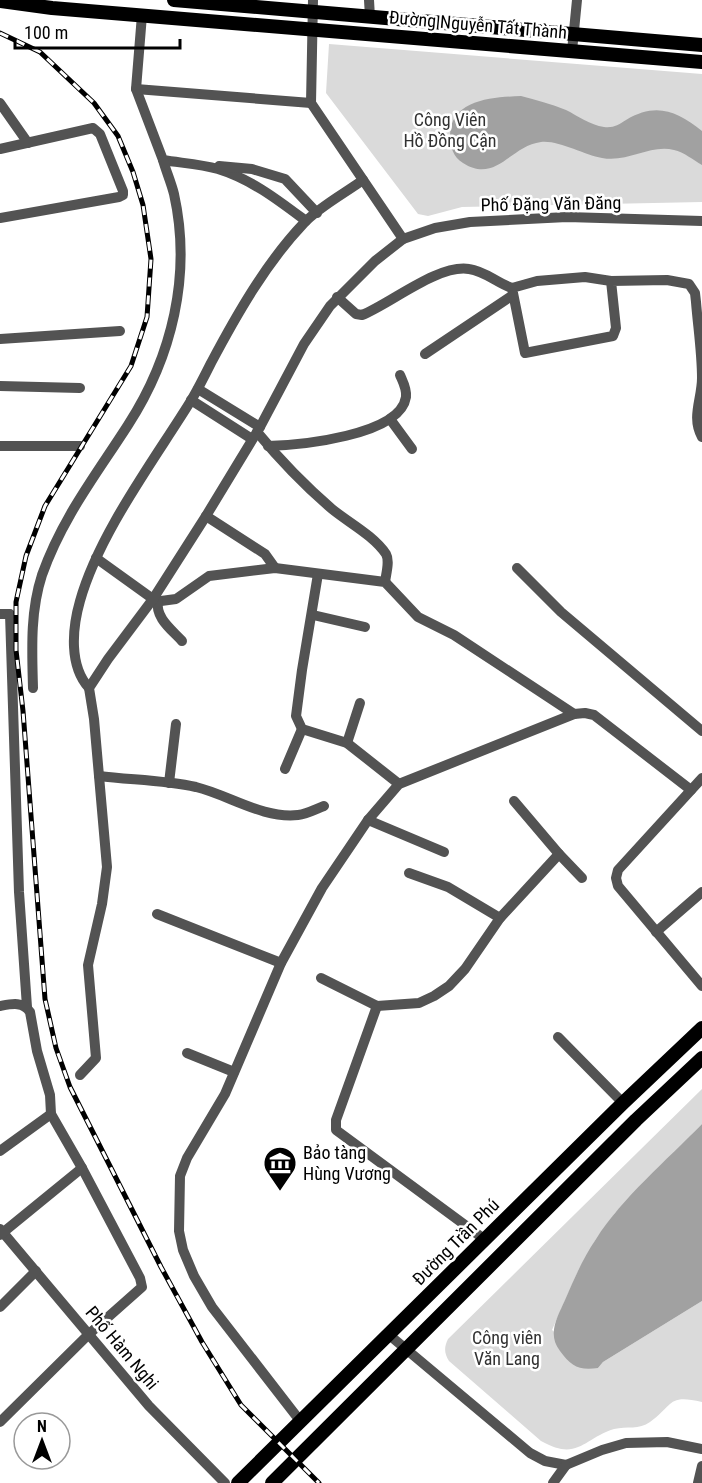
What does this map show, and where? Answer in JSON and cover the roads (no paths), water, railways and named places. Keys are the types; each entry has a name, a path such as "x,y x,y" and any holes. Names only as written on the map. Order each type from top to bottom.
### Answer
{"main road":[{"name":"Đường Nguyễn Tất Thành","path":"174,0 313,6 370,17 702,45"},
{"name":"Đường Nguyễn Tất Thành","path":"0,1 702,62"},
{"name":"Đường Trần Phú","path":"238,1483 484,1239 702,1028"},
{"path":"272,1483 636,1120 702,1058"}],"street":[{"path":"369,0 370,17"},
{"path":"572,51 577,0"},
{"path":"313,6 311,103 403,239"},
{"path":"33,688 33,612 46,566 76,501 129,425 152,385 170,336 179,288 179,237 174,195 136,89 142,15"},
{"path":"136,89 311,103"},
{"path":"0,103 28,143"},
{"path":"0,148 87,129 97,130 123,186 123,195 0,218"},
{"path":"163,159 219,169 260,188 306,221"},
{"path":"206,166 252,169 279,176 290,183 317,213"},
{"path":"80,1075 96,1058 87,975 90,950 106,877 106,856 90,688 80,676 77,664 75,626 80,601 96,558 119,515 198,389 245,303 270,265 306,221 363,180"},
{"name":"Phố Đặng Văn Đăng","path":"90,688 108,659 155,599 256,433 304,344 337,297 375,261 403,239 435,228 470,222 567,217 702,221"},
{"path":"337,297 356,314 362,315 416,285 452,270 460,268 481,272 512,292 525,353 613,336 616,328 610,281"},
{"path":"425,354 512,292 537,281 585,277 610,281 682,282 692,287 696,302 702,376 696,414 702,437"},
{"path":"0,339 120,331"},
{"path":"268,446 336,439 390,419 398,412 406,398 406,389 400,375"},
{"path":"0,386 80,388"},
{"path":"198,389 256,433 308,489 385,553 388,561 385,582"},
{"path":"191,400 256,433"},
{"path":"390,419 412,449"},
{"path":"0,446 80,446"},
{"path":"206,516 265,554 275,568"},
{"path":"96,558 155,599 176,599 209,576 275,568 385,582 418,617 454,635 574,714"},
{"path":"517,568 561,612 702,731"},
{"path":"285,769 302,729 297,716 318,574"},
{"path":"155,599 163,621 182,641"},
{"path":"0,614 10,614 19,892 27,1007 50,1095 51,1114 140,1278 142,1287 89,1334 0,1422"},
{"path":"312,615 365,627"},
{"path":"347,743 360,703"},
{"path":"301,1422 212,1307 194,1276 183,1250 179,1231 180,1176 196,1140 225,1094 281,963 322,888 368,820 399,784 574,714 585,712 594,715 691,790"},
{"path":"169,783 176,724"},
{"path":"302,729 347,743 399,784"},
{"path":"99,776 169,783 208,790 261,810 280,814 296,815 324,806"},
{"path":"702,778 618,870 616,878 618,886 702,986"},
{"path":"514,801 582,878"},
{"path":"368,820 444,852"},
{"path":"321,978 377,1006 419,1003 434,996 449,986 471,962 500,918 559,854"},
{"path":"409,873 448,887 500,918"},
{"path":"656,932 702,892"},
{"path":"157,915 281,963"},
{"path":"0,1006 15,1004 27,1007"},
{"path":"377,1006 336,1120 336,1130 484,1239"},
{"path":"558,1037 623,1103"},
{"path":"187,1053 234,1072"},
{"path":"0,1151 51,1114"},
{"path":"1,1232 82,1168"},
{"name":"Phố Hàm Nghi","path":"1,1232 149,1406 225,1483"},
{"path":"0,1307 36,1271"},
{"path":"388,1334 530,1453 545,1461 566,1465"},
{"path":"553,1483 566,1465 626,1443 667,1442 702,1449"},
{"path":"698,1483 702,1466"}],"railway":[{"path":"0,33 40,52 94,103 118,136 133,172 143,205 151,259 147,317 131,366 45,506 26,556 16,602 16,650 23,711 45,999 56,1048 70,1087 161,1267 202,1342 241,1405 319,1483"}],"place":[{"name":"Bảo tàng Hùng Vương","path":"280,1192"}],"park label":[{"name":"Công Viên Hồ Đồng Cận","path":"450,130"},
{"name":"Công viên Văn Lang","path":"507,1348"}]}
